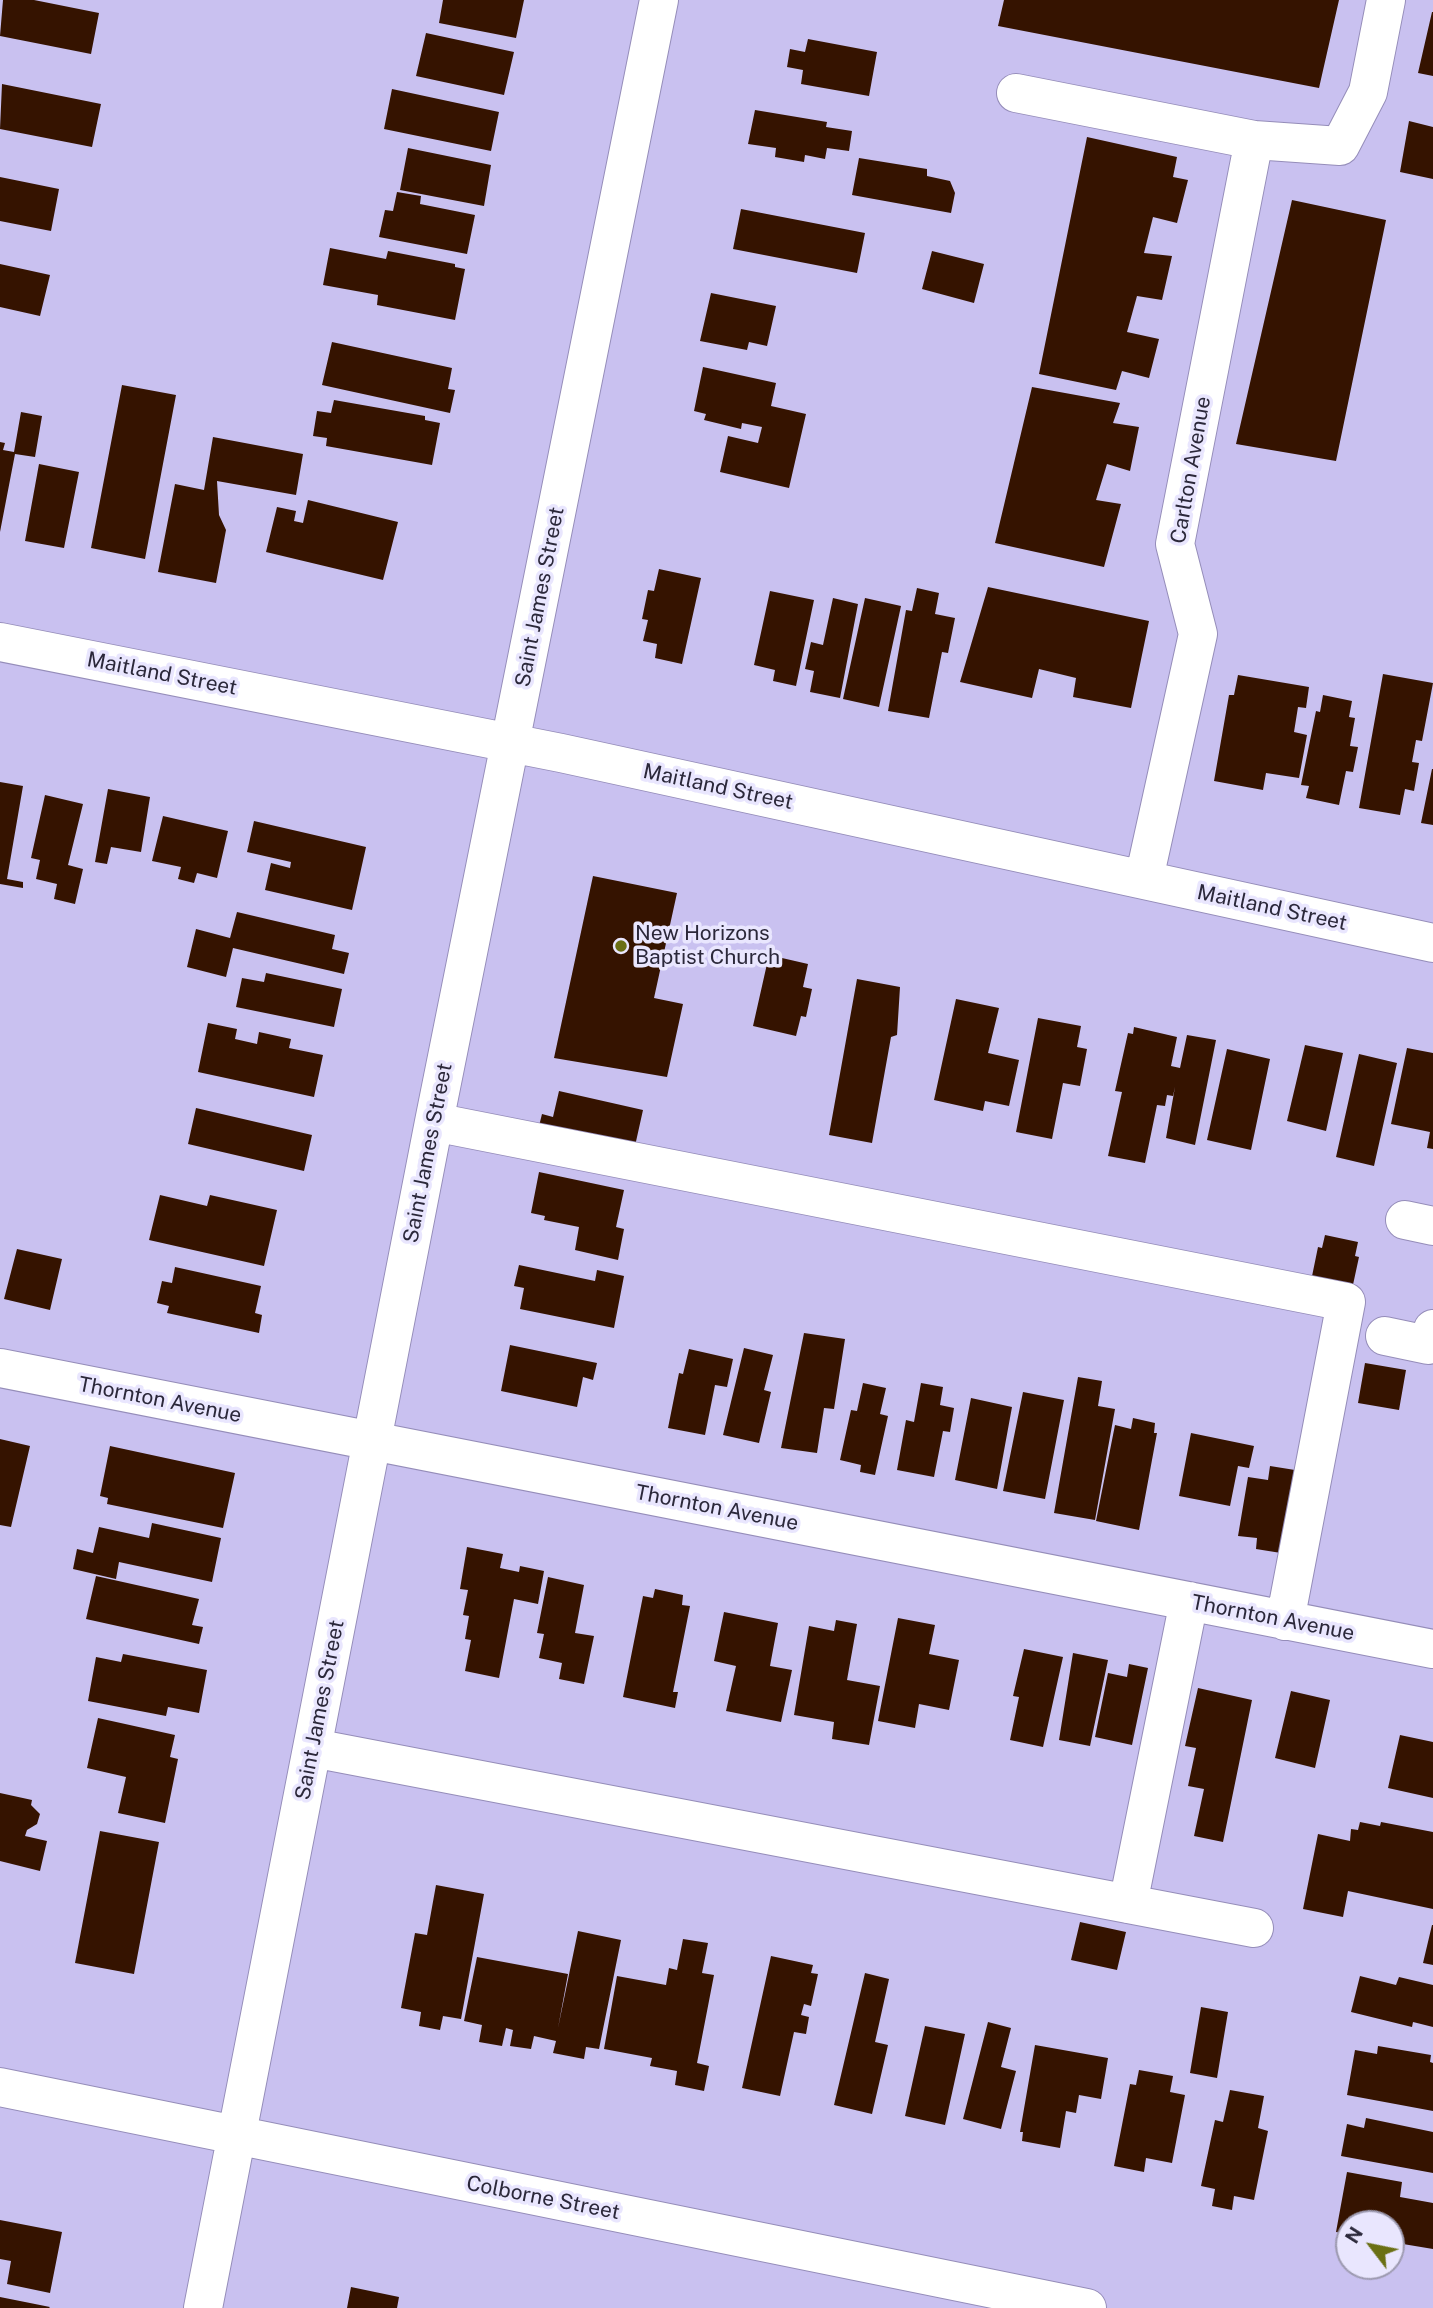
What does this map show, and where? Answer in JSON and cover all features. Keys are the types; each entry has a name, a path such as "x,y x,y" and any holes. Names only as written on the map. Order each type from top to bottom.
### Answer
{"street":[{"name":"Saint James Street","path":"203,2308 435,1122 659,0"},
{"path":"1016,93 1254,140 1340,146 1368,92 1386,0"},
{"name":"Carlton Avenue","path":"1144,880 1198,634 1175,544 1254,140"},
{"name":"Maitland Street","path":"0,642 511,743 1433,943"},
{"path":"435,1122 1346,1302 1285,1621"},
{"path":"1385,1336 1428,1345 1433,1329"},
{"name":"Thornton Avenue","path":"0,1368 1433,1649"},
{"path":"1128,1904 1189,1601"},
{"path":"313,1748 1254,1928"},
{"name":"Colborne Street","path":"0,2087 1087,2308"}],"building":[{"path":"3,0 34,0 99,13 91,54 0,36"},
{"path":"443,0 524,0 516,38 439,23"},
{"path":"1004,0 1339,0 1319,88 998,26"},
{"path":"1433,12 1433,76 1418,73"},
{"path":"426,33 514,52 504,95 416,76"},
{"path":"808,39 877,52 869,96 801,84 803,70 787,67 790,49 805,52"},
{"path":"2,84 101,104 92,147 0,129"},
{"path":"392,89 499,112 491,151 384,129"},
{"path":"755,110 827,122 826,127 852,131 849,151 827,148 825,159 805,155 804,162 775,157 776,148 748,144"},
{"path":"1409,121 1433,127 1433,179 1400,172"},
{"path":"1087,137 1177,157 1173,177 1188,180 1177,223 1153,217 1144,253 1172,256 1162,300 1137,296 1127,332 1159,339 1149,378 1122,371 1116,390 1039,374"},
{"path":"408,148 491,165 484,206 400,190"},
{"path":"859,158 927,169 927,176 950,181 955,193 951,213 852,195"},
{"path":"0,177 59,189 51,231 0,221"},
{"path":"397,192 421,196 420,204 475,215 467,254 379,237 385,210 393,211"},
{"path":"1292,200 1386,220 1336,461 1236,444"},
{"path":"741,209 865,233 857,273 733,249"},
{"path":"330,248 386,259 388,251 455,264 455,267 465,269 455,320 377,305 378,295 323,285"},
{"path":"932,251 984,264 974,303 922,289"},
{"path":"0,264 50,275 40,316 0,307"},
{"path":"711,293 776,306 767,346 749,342 747,350 700,341"},
{"path":"332,342 452,368 448,389 455,390 450,413 322,385"},
{"path":"703,367 776,383 771,406 806,414 789,488 720,472 728,436 758,443 762,427 742,423 741,429 704,420 706,414 694,411"},
{"path":"122,385 176,395 145,559 91,548"},
{"path":"1032,387 1120,403 1113,423 1139,427 1130,471 1107,464 1096,500 1121,504 1104,567 995,543"},
{"path":"334,400 425,416 425,420 440,423 432,465 326,446 327,438 313,436 317,411 331,413"},
{"path":"21,412 42,416 35,457 15,454 0,532 0,442 5,443 3,450 14,452"},
{"path":"213,437 303,454 296,495 217,481 219,515 226,530 216,583 158,572 175,484 204,490"},
{"path":"39,464 79,472 64,548 25,541"},
{"path":"308,500 398,522 383,580 266,552 277,507 296,511 294,521 303,523"},
{"path":"659,569 701,578 682,664 655,658 657,644 643,641 648,620 642,619 648,590 654,591"},
{"path":"988,587 1149,621 1131,708 1073,697 1076,678 1039,669 1032,698 960,682"},
{"path":"917,588 939,593 935,614 955,618 948,653 942,652 929,718 888,711 906,610 912,611"},
{"path":"770,591 814,600 796,686 773,681 775,670 754,665"},
{"path":"833,598 858,604 840,698 810,692 814,671 805,669 811,642 823,645"},
{"path":"865,598 901,606 879,707 843,699"},
{"path":"1383,674 1433,683 1422,741 1416,740 1412,762 1419,763 1414,791 1405,789 1400,815 1359,808"},
{"path":"1238,675 1309,687 1306,708 1298,707 1294,732 1307,735 1299,778 1266,773 1263,790 1214,781 1229,695 1234,695"},
{"path":"1323,695 1352,701 1349,717 1355,718 1350,746 1358,747 1353,772 1346,771 1339,805 1306,798 1309,786 1301,785 1316,711 1320,712"},
{"path":"1433,769 1433,825 1421,823"},
{"path":"0,782 23,786 7,879 23,882 23,888 0,884"},
{"path":"108,789 150,797 141,852 111,847 107,864 95,862"},
{"path":"45,795 83,804 68,865 83,869 75,904 54,899 57,884 36,879 40,860 31,858"},
{"path":"163,816 228,831 217,878 197,873 194,883 178,879 181,867 152,861"},
{"path":"254,821 366,847 352,910 265,890 271,863 290,868 291,862 247,852"},
{"name":"New Horizons Baptist Church","path":"593,876 677,893 654,998 683,1004 667,1077 554,1058"},
{"path":"237,912 335,935 332,949 349,953 344,974 233,948 226,977 187,967 196,929 230,938"},
{"path":"769,955 808,964 803,987 812,989 806,1017 801,1016 796,1036 753,1026"},
{"path":"266,973 342,989 334,1027 236,1007 242,978 264,982"},
{"path":"857,979 900,987 897,1035 891,1037 872,1143 829,1135"},
{"path":"956,999 999,1008 988,1053 1019,1060 1009,1106 985,1101 983,1111 934,1100"},
{"path":"1038,1018 1081,1026 1077,1047 1087,1049 1080,1086 1063,1083 1052,1139 1016,1132"},
{"path":"208,1023 237,1029 235,1039 257,1044 259,1032 291,1039 289,1048 323,1055 314,1097 198,1072"},
{"path":"1134,1027 1177,1037 1171,1066 1180,1068 1187,1035 1216,1040 1195,1145 1166,1138 1175,1087 1173,1096 1167,1095 1165,1106 1157,1105 1145,1163 1108,1156 1122,1092 1115,1091 1128,1033 1133,1034"},
{"path":"1305,1045 1343,1053 1326,1131 1287,1121"},
{"path":"1407,1048 1433,1053 1433,1149 1427,1148 1430,1132 1391,1124"},
{"path":"1227,1049 1270,1059 1251,1150 1207,1140"},
{"path":"1359,1054 1397,1063 1374,1166 1336,1157"},
{"path":"559,1091 643,1110 633,1155 537,1134 542,1114 553,1117"},
{"path":"196,1108 312,1135 304,1171 188,1144"},
{"path":"539,1172 624,1190 616,1227 624,1229 618,1260 575,1250 579,1227 544,1220 545,1216 531,1213"},
{"path":"160,1195 207,1206 210,1195 277,1210 264,1266 149,1240"},
{"path":"1325,1235 1358,1242 1355,1256 1359,1257 1351,1294 1310,1286 1318,1247 1322,1248"},
{"path":"17,1249 62,1259 50,1310 4,1299"},
{"path":"519,1265 595,1281 597,1270 624,1276 614,1328 520,1309 524,1288 514,1286"},
{"path":"175,1267 261,1286 255,1313 262,1315 259,1333 167,1313 169,1306 157,1303 162,1281 172,1283"},
{"path":"804,1333 845,1339 834,1409 824,1408 817,1453 781,1448"},
{"path":"510,1345 597,1363 593,1380 583,1377 577,1407 501,1391"},
{"path":"744,1348 773,1355 764,1390 771,1392 759,1443 723,1435"},
{"path":"689,1349 733,1359 727,1387 715,1385 705,1435 668,1428 679,1373 683,1374"},
{"path":"1365,1363 1406,1370 1399,1410 1358,1403"},
{"path":"1078,1377 1102,1381 1098,1406 1115,1409 1095,1520 1054,1513"},
{"path":"863,1383 886,1388 880,1414 888,1416 875,1475 860,1472 861,1465 840,1460 851,1410 857,1411"},
{"path":"921,1383 943,1387 940,1405 954,1408 950,1432 943,1431 934,1477 897,1470 906,1420 914,1422"},
{"path":"1023,1392 1064,1400 1045,1499 1003,1491"},
{"path":"971,1398 1012,1407 997,1489 955,1480"},
{"path":"1133,1418 1155,1423 1154,1433 1157,1433 1139,1530 1096,1521 1115,1425 1131,1429"},
{"path":"1191,1433 1254,1446 1249,1468 1238,1466 1230,1506 1179,1496"},
{"path":"0,1439 30,1446 11,1527 0,1525"},
{"path":"110,1446 235,1473 223,1528 107,1504 108,1498 100,1496"},
{"path":"1270,1466 1295,1470 1281,1553 1256,1549 1257,1538 1238,1536 1248,1477 1268,1480"},
{"path":"152,1523 221,1538 212,1582 119,1562 116,1579 73,1569 77,1549 93,1553 99,1527 149,1538"},
{"path":"467,1547 503,1554 500,1568 519,1572 520,1566 544,1571 538,1604 514,1599 499,1678 465,1671 471,1640 465,1639 469,1616 463,1615 468,1590 460,1589"},
{"path":"96,1576 199,1599 192,1625 203,1627 199,1644 86,1619"},
{"path":"548,1577 584,1585 575,1633 594,1636 584,1684 559,1679 562,1663 539,1658 544,1634 537,1633"},
{"path":"655,1589 683,1595 682,1605 690,1606 673,1692 678,1692 675,1708 623,1697 643,1596 653,1598"},
{"path":"724,1612 778,1623 770,1666 792,1670 781,1722 726,1711 736,1666 714,1661"},
{"path":"898,1618 935,1625 929,1654 959,1660 949,1710 919,1704 915,1728 878,1721"},
{"path":"836,1620 857,1624 847,1680 880,1686 869,1745 832,1739 834,1722 794,1715 809,1626 834,1631"},
{"path":"1024,1649 1063,1657 1043,1747 1010,1740 1019,1697 1013,1696"},
{"path":"1073,1653 1108,1660 1090,1746 1059,1740"},
{"path":"123,1654 207,1670 199,1713 168,1707 166,1716 88,1701 96,1657 121,1662"},
{"path":"1129,1664 1148,1668 1132,1745 1095,1737 1108,1673 1127,1677"},
{"path":"1198,1688 1252,1700 1223,1842 1194,1836 1204,1789 1188,1786 1196,1748 1185,1746"},
{"path":"1291,1691 1330,1700 1315,1768 1275,1758"},
{"path":"98,1718 175,1735 170,1757 178,1759 165,1823 118,1813 126,1777 87,1768"},
{"path":"1400,1735 1433,1742 1433,1798 1388,1788"},
{"path":"0,1793 32,1800 31,1805 40,1814 37,1824 27,1830 25,1836 47,1841 40,1871 0,1861"},
{"path":"1360,1822 1380,1826 1381,1822 1433,1832 1433,1909 1348,1891 1343,1917 1303,1909 1318,1834 1350,1841 1351,1829 1358,1830"},
{"path":"100,1831 159,1842 134,1974 75,1963"},
{"path":"436,1885 484,1894 461,2019 443,2016 440,2030 419,2026 421,2012 401,2008 415,1933 427,1935"},
{"path":"1080,1922 1126,1932 1117,1970 1071,1960"},
{"path":"1433,1925 1433,1965 1423,1963"},
{"path":"578,1931 621,1940 599,2049 586,2047 584,2059 553,2053 556,2041 534,2036 531,2049 510,2046 513,2030 506,2028 502,2046 479,2042 482,2025 464,2021 477,1957 568,1974 558,2028"},
{"path":"683,1939 708,1943 702,1973 714,1975 697,2063 709,2066 704,2091 675,2085 677,2071 650,2066 652,2058 604,2049 617,1976 666,1985 669,1968 677,1970"},
{"path":"771,1956 813,1965 811,1973 818,1974 811,2006 804,2004 801,2015 809,2017 806,2034 794,2032 780,2096 742,2088"},
{"path":"865,1973 889,1979 875,2042 888,2045 872,2114 834,2105"},
{"path":"1360,1976 1396,1985 1399,1977 1433,1985 1433,2027 1413,2022 1412,2027 1351,2012"},
{"path":"1201,2007 1228,2012 1217,2078 1190,2073"},
{"path":"988,2022 1011,2028 1001,2067 1016,2071 1001,2129 963,2119"},
{"path":"925,2026 965,2034 945,2125 905,2116"},
{"path":"1035,2045 1108,2058 1101,2099 1079,2095 1076,2113 1066,2111 1060,2148 1022,2141 1023,2132 1020,2132"},
{"path":"1378,2046 1431,2055 1433,2111 1347,2095 1355,2050 1377,2054"},
{"path":"1139,2070 1173,2076 1170,2092 1185,2095 1172,2163 1146,2158 1144,2172 1114,2166 1130,2084 1136,2085"},
{"path":"1230,2090 1264,2096 1258,2128 1268,2131 1254,2200 1234,2196 1232,2210 1212,2206 1215,2189 1201,2186 1215,2120 1223,2122"},
{"path":"1366,2118 1433,2132 1433,2173 1341,2156 1347,2124 1364,2128"},
{"path":"1347,2172 1402,2182 1400,2197 1433,2203 1433,2249 1405,2244 1405,2210 1340,2210"},
{"path":"0,2220 62,2232 50,2293 7,2284 11,2261 0,2259"},
{"path":"351,2287 399,2297 397,2308 347,2308"},
{"path":"0,2297 50,2307 0,2308"}],"place":[{"name":"New Horizons Baptist Church","path":"621,946"}]}
